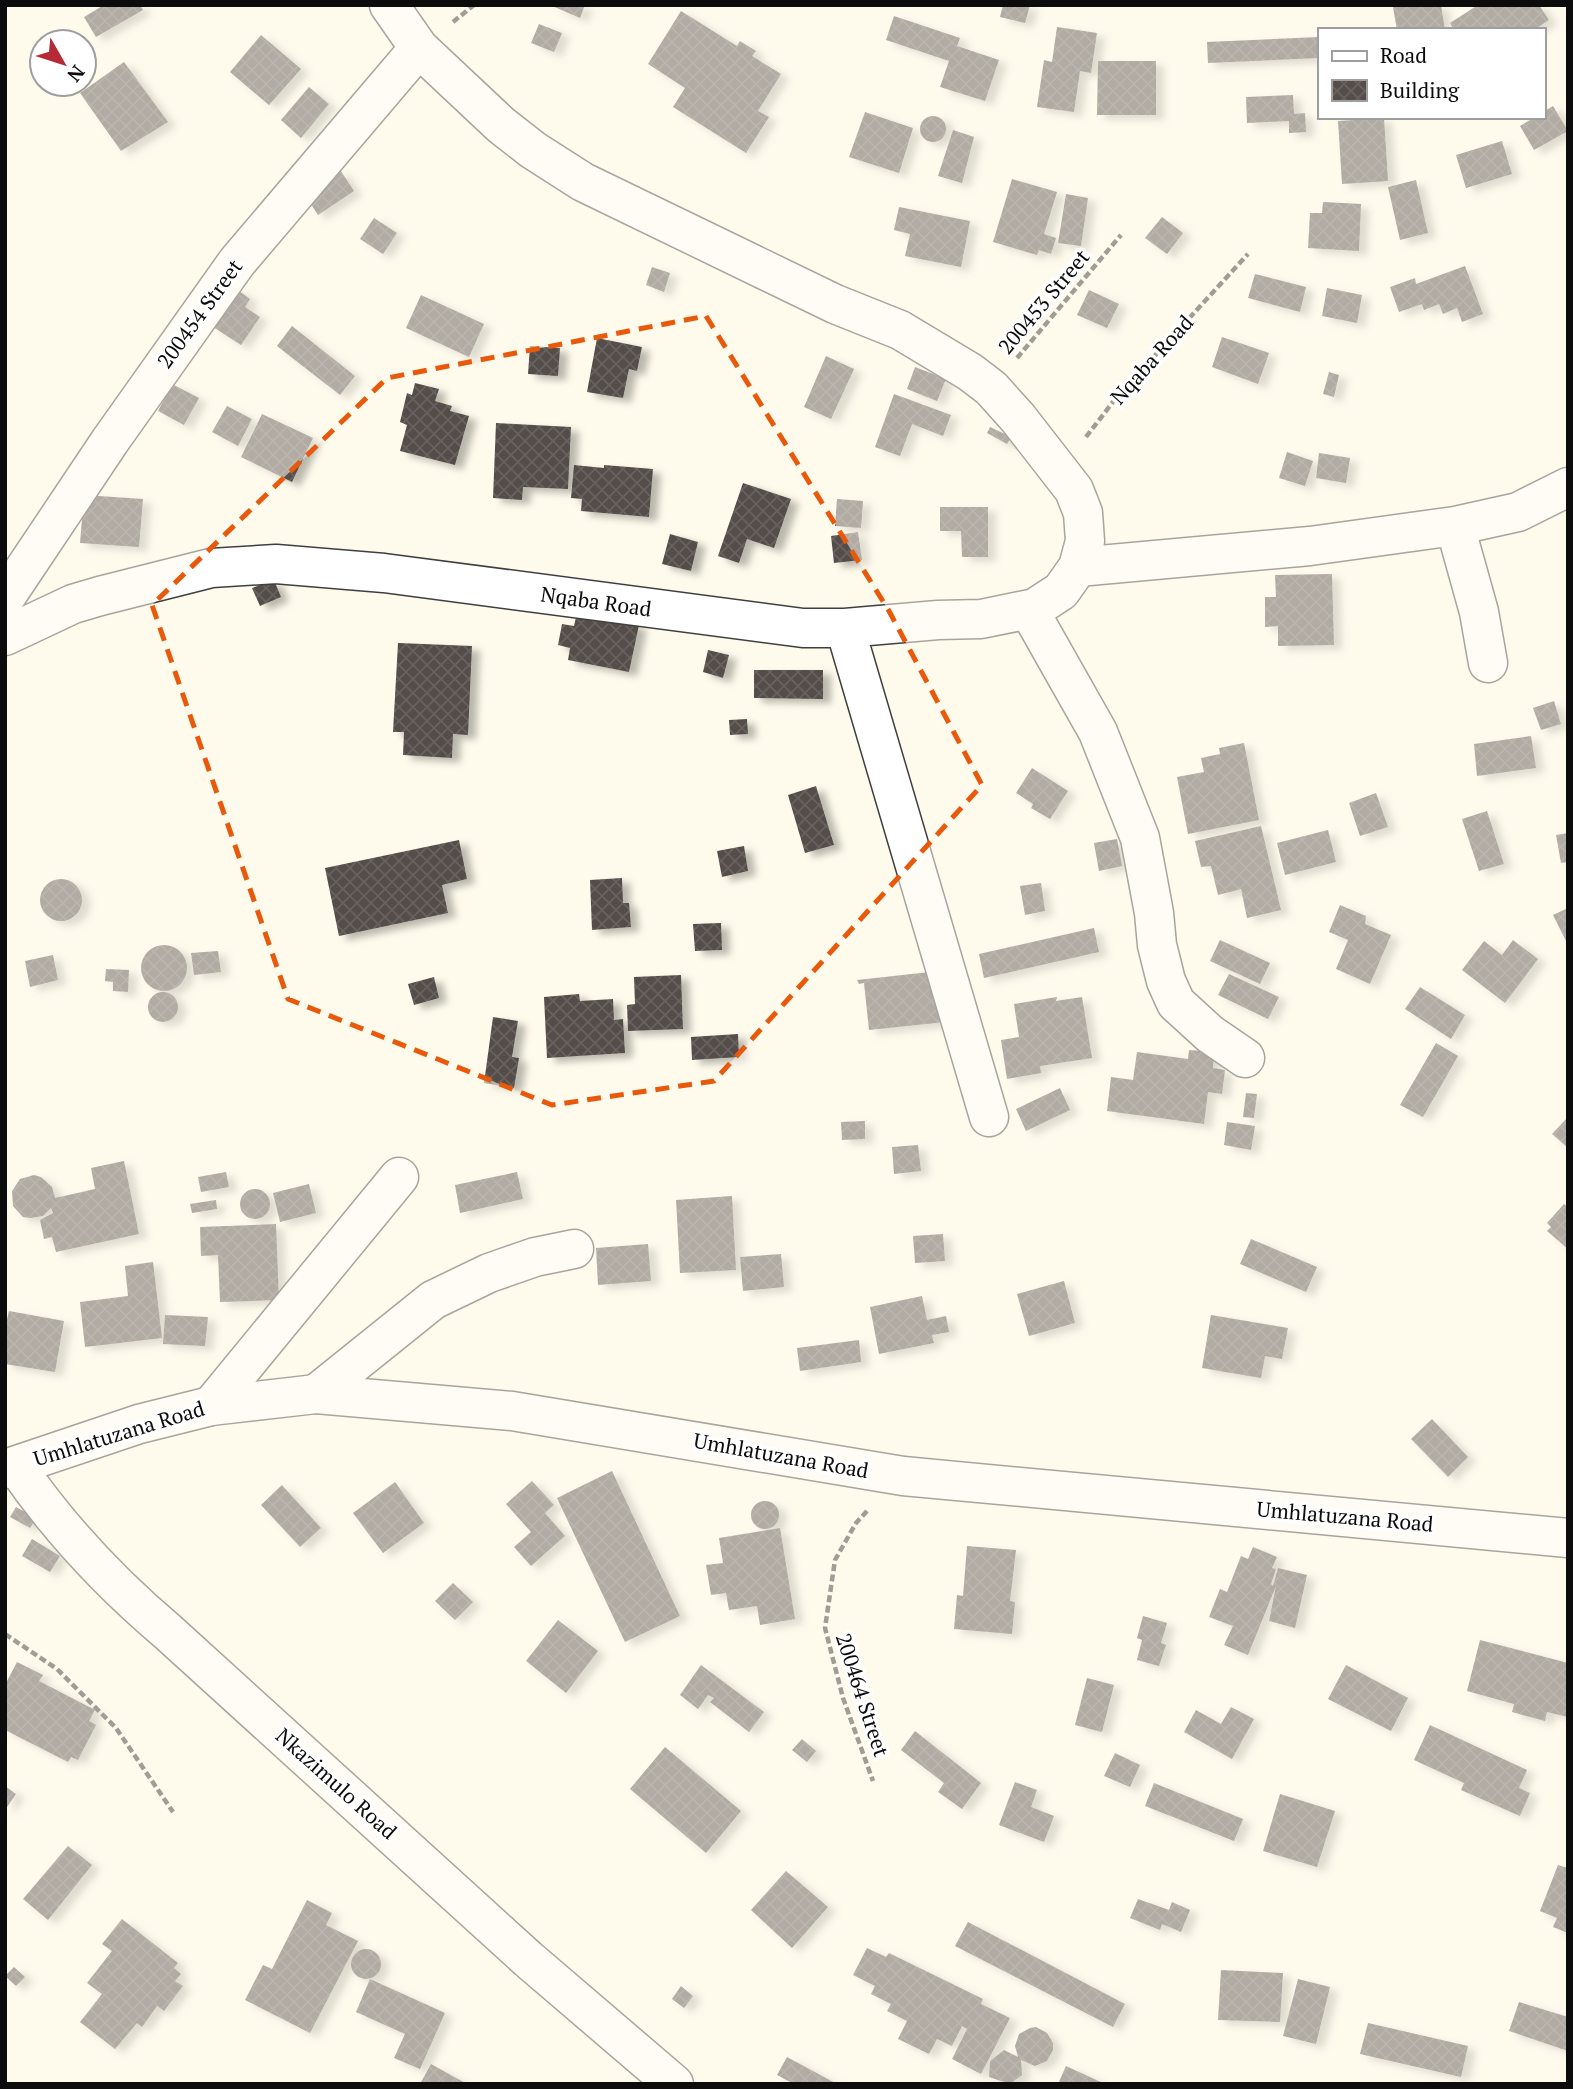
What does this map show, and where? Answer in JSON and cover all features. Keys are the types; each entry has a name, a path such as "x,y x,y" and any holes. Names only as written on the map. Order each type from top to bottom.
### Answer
{"street":[{"path":"388,5 419,48 501,125 533,150 583,182 835,304 900,330 950,358 991,388 1074,490 1083,513 1085,541 1079,567 1310,546 1455,526 1518,512 1568,487"},
{"name":"200454 Street","path":"5,598 110,441 237,262 419,48"},
{"path":"1455,526 1479,612 1488,663"},
{"name":"Nqaba Road","path":"5,636 73,604 211,568 276,564 383,573 803,628 845,628 981,619 1029,610 1061,591 1079,567"},
{"path":"1029,610 1098,732 1140,838 1157,945 1166,981 1177,1003 1210,1034 1245,1058"},
{"path":"845,628 989,1117"},
{"path":"211,1406 399,1177"},
{"path":"316,1394 433,1300 489,1272 535,1257 574,1249"},
{"name":"Umhlatuzana Road","path":"11,1467 138,1424 211,1406 316,1394 512,1411 903,1476 1568,1538"},
{"name":"Nkazimulo Road","path":"11,1467 80,1549 122,1593 528,1959 674,2084"}],"path":[{"name":"200453 Street","path":"991,388 1121,235"},
{"name":"Nqaba Road","path":"1060,471 1116,398 1248,254"},
{"name":"200464 Street","path":"873,1781 844,1698 825,1628 835,1560 856,1523 903,1476"},
{"path":"5,1634 57,1669 116,1728 173,1812"}],"highlighted area":[{"path":"706,316 889,611 982,785 714,1081 552,1105 288,999 152,605 387,378"}],"building":[{"path":"104,5 140,5 143,10 98,36 98,28 91,28 84,17"},
{"path":"550,5 585,5 580,18"},
{"path":"1003,5 1030,5 1025,23 1000,17"},
{"path":"1441,5 1445,28 1397,28 1393,7"},
{"path":"1478,5 1539,5 1549,20 1537,28 1453,28 1450,23"},
{"path":"681,11 737,46 740,41 756,51 752,56 781,74 758,111 769,117 746,153 673,107 685,88 648,64"},
{"path":"894,16 960,38 957,46 999,60 985,101 940,87 949,61 886,40"},
{"path":"539,24 562,33 554,52 531,43"},
{"path":"1057,27 1097,33 1091,73 1080,71 1074,112 1037,107 1044,60 1052,62"},
{"path":"261,35 301,69 269,105 230,72"},
{"path":"1318,37 1318,58 1208,63 1207,42"},
{"path":"1098,61 1156,61 1156,115 1097,115"},
{"path":"124,62 168,122 121,151 84,98 98,98 98,80"},
{"path":"309,87 329,104 301,138 281,120"},
{"path":"1293,95 1294,114 1305,113 1306,132 1289,133 1289,121 1247,123 1246,97"},
{"path":"1553,106 1568,131 1534,150 1520,126 1532,119 1545,119 1545,111"},
{"path":"865,112 913,128 899,173 849,157"},
{"path":"933,116 942,120 946,129 942,138 933,142 924,138 920,129 924,120"},
{"path":"1384,119 1388,181 1342,184 1338,121"},
{"path":"953,130 974,137 962,183 938,176"},
{"path":"1502,141 1512,174 1466,188 1456,155"},
{"path":"341,171 354,191 318,215 305,195"},
{"path":"1012,179 1057,192 1044,234 1056,238 1051,254 1039,250 1037,255 993,242"},
{"path":"1416,180 1428,233 1400,240 1388,187"},
{"path":"1066,194 1088,198 1081,246 1058,243"},
{"path":"1323,202 1361,204 1359,251 1308,248 1310,213 1322,213"},
{"path":"899,207 970,221 961,267 905,256 910,234 894,230"},
{"path":"1162,217 1183,233 1167,254 1145,238"},
{"path":"374,218 397,233 383,254 360,239"},
{"path":"1465,266 1483,314 1462,322 1457,308 1443,314 1439,304 1424,310 1422,304 1399,312 1390,287 1415,278 1416,284"},
{"path":"652,267 670,273 664,292 646,285"},
{"path":"1255,274 1306,287 1300,312 1248,298"},
{"path":"235,288 250,299 245,307 260,317 241,345 210,325"},
{"path":"1327,288 1362,295 1357,323 1322,316"},
{"path":"1089,290 1119,304 1107,328 1077,315"},
{"path":"421,295 484,324 469,357 406,328"},
{"path":"292,326 355,376 340,395 277,346"},
{"path":"1222,337 1269,353 1258,384 1212,367"},
{"path":"597,338 642,347 637,371 629,369 623,398 587,392"},
{"path":"530,346 560,348 558,376 528,374"},
{"path":"826,356 854,369 831,419 804,407"},
{"path":"915,367 946,379 937,401 907,389"},
{"path":"1329,372 1339,375 1334,397 1323,394"},
{"path":"415,383 439,389 435,401 452,406 450,411 469,416 455,465 400,451 407,425 400,422 407,393 412,395"},
{"path":"172,384 199,398 184,425 158,411"},
{"path":"894,394 951,415 943,436 912,424 900,456 875,447"},
{"path":"227,406 252,419 238,446 212,432"},
{"path":"262,414 313,438 292,482 241,457"},
{"path":"496,423 571,427 568,489 523,487 522,500 493,498"},
{"path":"990,427 1011,437 1007,444 987,433"},
{"path":"1287,452 1313,461 1305,486 1279,478"},
{"path":"1319,453 1350,458 1346,483 1316,478"},
{"path":"574,465 653,469 649,517 581,511 582,499 571,498"},
{"path":"743,483 791,499 774,548 747,539 739,563 718,556"},
{"path":"84,495 143,499 139,547 80,543"},
{"path":"837,499 863,501 861,528 835,526"},
{"path":"940,507 988,507 988,557 962,557 961,531 940,531"},
{"path":"858,532 862,560 834,563 831,536"},
{"path":"670,534 698,542 691,571 662,564"},
{"path":"1332,574 1334,645 1278,646 1278,626 1265,627 1265,597 1276,597 1275,575"},
{"path":"274,580 281,597 260,606 252,588"},
{"path":"577,613 639,625 629,672 568,660 570,648 558,645 562,624 574,626"},
{"path":"398,643 472,646 468,735 453,734 452,758 403,755 404,732 393,732"},
{"path":"708,650 729,655 723,678 703,672"},
{"path":"754,670 823,670 823,699 754,698"},
{"path":"1554,701 1561,724 1541,730 1533,708"},
{"path":"747,719 748,734 730,735 729,720"},
{"path":"1531,736 1536,768 1477,776 1474,744"},
{"path":"1244,743 1259,820 1188,834 1177,777 1204,772 1201,758 1220,754 1219,748"},
{"path":"1032,768 1068,791 1050,819 1031,808 1033,804 1016,793"},
{"path":"816,786 834,845 805,853 788,795"},
{"path":"1376,793 1388,827 1360,836 1349,803"},
{"path":"1487,811 1504,864 1479,871 1462,819"},
{"path":"1261,826 1281,910 1247,918 1241,889 1218,895 1211,866 1201,867 1195,841"},
{"path":"1328,830 1336,862 1285,875 1277,843"},
{"path":"1568,833 1568,862 1561,863 1556,835"},
{"path":"1117,839 1122,866 1099,871 1094,843"},
{"path":"459,840 467,879 442,885 448,913 339,936 325,868"},
{"path":"744,846 748,871 722,877 717,851"},
{"path":"622,878 623,903 629,903 631,927 592,930 590,880"},
{"path":"61,879 76,885 82,900 76,915 61,921 46,915 40,900 46,885"},
{"path":"1041,883 1045,911 1025,915 1020,886"},
{"path":"1340,905 1366,916 1365,924 1391,935 1370,984 1336,969 1348,940 1329,932"},
{"path":"1568,908 1568,945 1553,915"},
{"path":"721,923 722,950 695,951 693,924"},
{"path":"1094,928 1099,952 984,978 979,954"},
{"path":"1220,940 1270,963 1260,984 1210,961"},
{"path":"1513,940 1538,959 1505,1003 1462,970 1484,941 1502,955"},
{"path":"164,945 180,952 187,968 180,984 164,991 148,984 141,968 148,952"},
{"path":"218,951 221,972 194,975 191,953"},
{"path":"53,955 58,980 30,987 25,961"},
{"path":"106,969 129,970 128,992 113,991 113,982 105,981"},
{"path":"939,971 945,1022 869,1030 864,983 859,984 857,980"},
{"path":"1229,974 1279,997 1268,1019 1218,995"},
{"path":"681,975 683,1029 628,1031 627,1005 635,1004 634,977"},
{"path":"434,977 439,998 414,1005 408,984"},
{"path":"1420,987 1465,1015 1451,1039 1405,1009"},
{"path":"163,992 174,996 178,1007 174,1018 163,1022 152,1018 148,1007 152,996"},
{"path":"579,994 580,1001 613,999 614,1020 623,1019 625,1053 547,1058 544,997"},
{"path":"1057,997 1056,1001 1082,997 1092,1058 1040,1066 1041,1073 1007,1079 1001,1040 1019,1037 1014,1004"},
{"path":"493,1017 518,1021 512,1057 519,1058 514,1088 484,1083"},
{"path":"738,1034 739,1057 692,1060 691,1037"},
{"path":"1436,1043 1458,1056 1423,1117 1400,1105"},
{"path":"1189,1050 1214,1052 1213,1068 1225,1070 1222,1094 1208,1092 1204,1124 1107,1111 1111,1077 1133,1080 1137,1052 1188,1059"},
{"path":"1060,1088 1070,1110 1026,1131 1016,1109"},
{"path":"1246,1093 1257,1094 1254,1118 1243,1117"},
{"path":"1568,1117 1568,1148 1552,1134"},
{"path":"865,1121 865,1139 842,1140 841,1122"},
{"path":"1227,1122 1255,1126 1251,1150 1224,1145"},
{"path":"918,1145 921,1171 894,1174 892,1147"},
{"path":"124,1161 139,1234 56,1252 52,1237 44,1239 40,1220 53,1213 51,1208 43,1216 30,1218 23,1217 13,1206 12,1191 20,1179 34,1175 41,1177 52,1187 55,1198 95,1189 91,1168"},
{"path":"226,1172 229,1187 201,1192 198,1177"},
{"path":"517,1172 523,1199 460,1213 455,1185"},
{"path":"309,1184 316,1213 280,1222 273,1193"},
{"path":"255,1189 261,1190 269,1198 269,1210 261,1218 255,1219 249,1218 241,1210 240,1204 241,1198 249,1190"},
{"path":"732,1196 736,1270 680,1273 676,1200"},
{"path":"216,1200 217,1209 192,1213 190,1204"},
{"path":"1564,1204 1568,1207 1568,1249 1547,1231 1551,1227 1547,1223"},
{"path":"276,1224 279,1300 220,1302 218,1255 201,1256 200,1227"},
{"path":"943,1234 945,1261 915,1263 913,1236"},
{"path":"1251,1239 1317,1267 1306,1292 1240,1264"},
{"path":"648,1244 651,1281 598,1285 596,1248"},
{"path":"781,1254 784,1287 743,1291 740,1257"},
{"path":"153,1262 162,1338 85,1347 80,1302 128,1296 125,1266"},
{"path":"1064,1281 1075,1323 1029,1336 1017,1294"},
{"path":"922,1296 927,1320 946,1316 949,1332 932,1335 934,1343 879,1354 870,1307"},
{"path":"9,1311 64,1321 55,1372 5,1364 5,1328"},
{"path":"165,1315 208,1317 205,1346 163,1344"},
{"path":"1211,1315 1288,1328 1282,1359 1265,1356 1261,1378 1202,1368"},
{"path":"859,1340 861,1362 800,1371 797,1348"},
{"path":"1432,1419 1468,1457 1448,1477 1411,1439"},
{"path":"612,1471 680,1616 625,1642 557,1498"},
{"path":"532,1481 554,1505 545,1513 565,1536 531,1566 514,1547 531,1532 506,1504"},
{"path":"395,1482 424,1523 383,1553 353,1513"},
{"path":"282,1485 321,1528 300,1547 261,1505"},
{"path":"765,1501 775,1505 779,1515 775,1525 765,1529 755,1525 751,1515 755,1505"},
{"path":"16,1507 36,1518 30,1528 10,1517"},
{"path":"780,1528 795,1619 760,1625 757,1606 729,1610 726,1593 711,1595 706,1565 723,1563 719,1538"},
{"path":"32,1539 60,1556 50,1572 22,1556"},
{"path":"967,1546 1016,1550 1010,1601 1015,1602 1012,1634 954,1629 957,1595 963,1596"},
{"path":"1253,1547 1277,1557 1272,1568 1276,1569 1271,1584 1273,1586 1278,1568 1307,1575 1295,1628 1269,1621 1276,1586 1248,1655 1224,1645 1233,1626 1209,1617 1220,1589 1227,1592 1241,1556 1248,1559"},
{"path":"453,1583 473,1602 455,1620 435,1601"},
{"path":"1143,1616 1167,1623 1161,1643 1166,1645 1159,1666 1137,1660 1142,1640 1137,1638"},
{"path":"558,1620 598,1651 566,1693 526,1661"},
{"path":"1480,1640 1568,1663 1568,1717 1547,1712 1545,1721 1512,1712 1514,1704 1467,1691"},
{"path":"17,1662 43,1675 39,1681 95,1710 89,1721 96,1725 78,1760 71,1757 68,1762 5,1730 5,1685"},
{"path":"701,1665 764,1712 749,1732 710,1702 714,1698 708,1695 698,1709 680,1695"},
{"path":"1346,1665 1408,1698 1391,1731 1328,1699"},
{"path":"1087,1678 1114,1685 1102,1732 1075,1725"},
{"path":"1231,1707 1254,1719 1232,1759 1184,1732 1196,1710 1221,1724"},
{"path":"1430,1725 1527,1770 1519,1788 1530,1793 1520,1816 1461,1790 1464,1783 1414,1760"},
{"path":"915,1731 981,1783 962,1809 938,1792 944,1783 901,1750"},
{"path":"802,1739 816,1751 807,1762 792,1750"},
{"path":"665,1747 741,1811 706,1853 630,1789"},
{"path":"1115,1753 1140,1765 1130,1787 1104,1776"},
{"path":"1015,1782 1037,1790 1031,1807 1054,1816 1044,1842 999,1825"},
{"path":"1154,1783 1243,1819 1234,1841 1145,1806"},
{"path":"5,1786 16,1794 5,1810"},
{"path":"1280,1794 1335,1811 1317,1867 1263,1851"},
{"path":"68,1846 92,1865 48,1920 23,1899"},
{"path":"1558,1865 1568,1868 1568,1933 1553,1927 1557,1918 1540,1911"},
{"path":"786,1871 828,1907 792,1948 751,1910"},
{"path":"1138,1899 1169,1910 1172,1902 1190,1910 1181,1932 1162,1924 1160,1930 1130,1918"},
{"path":"307,1900 332,1913 326,1925 358,1941 310,2033 245,2000 263,1965 272,1969"},
{"path":"122,1919 178,1963 174,1968 181,1974 175,1981 183,1986 164,2011 157,2006 142,2027 137,2023 115,2049 80,2022 102,1994 87,1983 112,1951 102,1944"},
{"path":"968,1922 1125,2004 1113,2027 955,1946"},
{"path":"867,1948 886,1957 889,1953 983,1999 981,2004 1010,2018 981,2074 952,2059 967,2029 962,2026 952,2046 937,2039 929,2054 898,2039 907,2021 887,2011 891,2004 871,1994 875,1986 853,1975"},
{"path":"366,1949 377,1953 381,1964 377,1975 366,1979 355,1975 351,1964 355,1953"},
{"path":"14,1967 25,1977 16,1986 5,1976"},
{"path":"1221,1970 1283,1973 1280,2022 1218,2020"},
{"path":"370,1979 445,2013 420,2069 394,2058 405,2034 356,2012"},
{"path":"1298,1979 1330,1987 1316,2044 1283,2036"},
{"path":"681,1986 693,1996 684,2008 672,1999"},
{"path":"1519,2002 1568,2017 1568,2051 1509,2031"},
{"path":"1368,2023 1468,2046 1461,2077 1360,2054"},
{"path":"1036,2027 1047,2033 1053,2043 1053,2050 1047,2061 1035,2066 1021,2060 1022,2075 1010,2084 989,2077 990,2061 1004,2050 1018,2057 1015,2046 1019,2034"},
{"path":"787,2057 837,2084 794,2084 777,2075"},
{"path":"431,2064 467,2084 420,2084"},
{"path":"1066,2066 1105,2084 1058,2084"}]}
